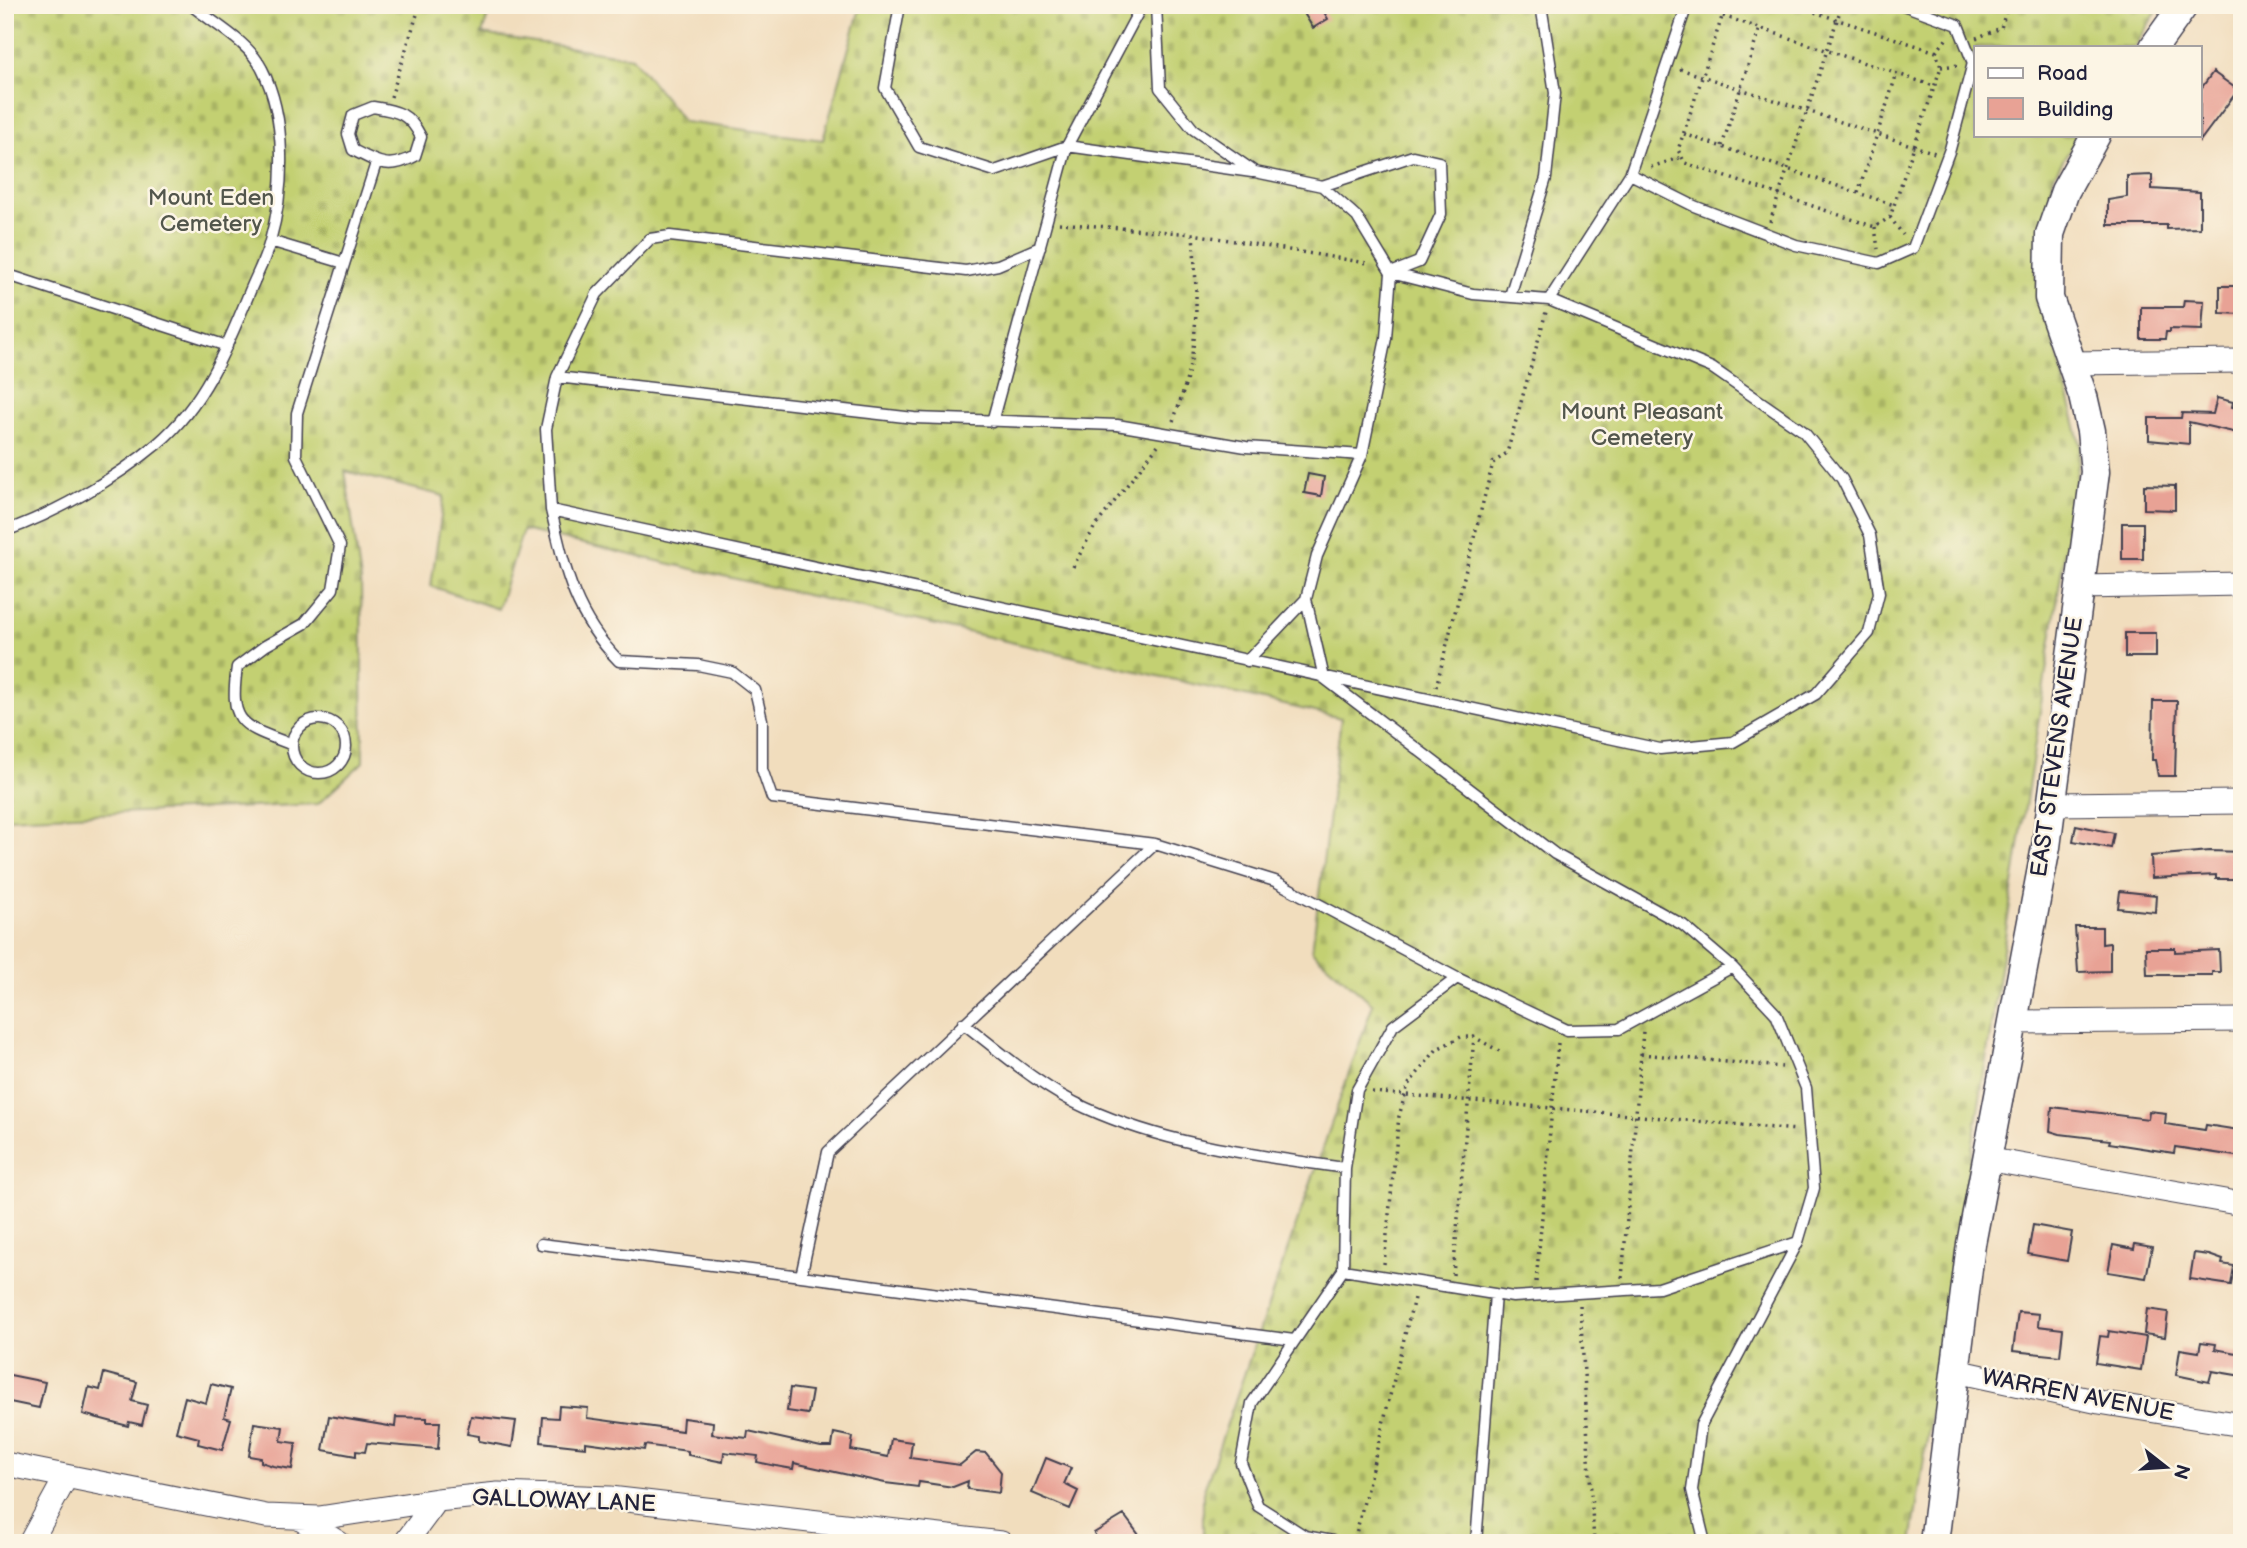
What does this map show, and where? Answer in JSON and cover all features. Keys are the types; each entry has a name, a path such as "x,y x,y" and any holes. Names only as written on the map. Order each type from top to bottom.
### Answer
{"street":[{"path":"2155,46 2184,5"},
{"name":"EAST STEVENS AVENUE","path":"1934,1543 1971,1244 2052,804 2095,472 2091,431 2049,298 2050,234 2065,191 2095,136"},
{"path":"2070,363 2242,361"},
{"path":"2080,587 2242,584"},
{"path":"2052,804 2242,802"},
{"path":"2011,1022 2242,1020"},
{"path":"1986,1159 2242,1204"},
{"name":"WARREN AVENUE","path":"1956,1371 2099,1402 2242,1425"},
{"name":"GALLOWAY LANE","path":"5,1464 266,1516 319,1518 437,1500 498,1494 610,1498 1001,1543"},
{"path":"30,1543 66,1477"},
{"path":"405,1543 437,1500"},
{"path":"299,1518 339,1543"}],"lane":[{"path":"5,531 73,500 157,444 185,415 227,346 270,241 279,190 280,148 272,93 261,67 247,49 191,5"},
{"path":"901,5 885,88 919,147 995,171 1067,146 1255,172 1322,186 1357,217 1389,270 1386,338 1362,455 1317,556 1306,599 1324,678 1555,854 1683,925 1732,967 1776,1014 1806,1088 1814,1188 1797,1242 1701,1425 1692,1490 1705,1543"},
{"path":"992,422 1067,146 1142,5"},
{"path":"1156,5 1160,88 1193,129 1255,172"},
{"path":"1510,296 1546,178 1550,142 1555,93 1541,5"},
{"path":"1549,300 1630,174 1687,5"},
{"path":"1630,174 1694,206 1796,245 1879,263 1913,248 1947,157 1973,63 1958,25 1903,5"},
{"path":"373,107 387,109 412,120 421,136 415,156 399,165 376,163 353,150 348,134 353,115 373,107"},
{"path":"1322,186 1413,156 1439,162 1441,214 1419,262 1389,270"},
{"path":"290,744 248,727 232,701 237,667 265,646 304,624 333,589 340,546 296,456 296,413 376,163"},
{"path":"1040,247 998,265 966,271 670,236 650,239 597,294 557,377 546,429 551,510 565,569 595,637 619,661 698,665 732,672 755,690 762,720 762,769 772,798 1155,844 1275,881 1457,978 1567,1030 1619,1029 1732,967"},
{"path":"270,241 344,263"},
{"path":"551,510 1661,749 1733,742 1816,694 1869,633 1879,593 1870,535 1842,479 1804,431 1713,368 1549,300 1473,294 1389,270"},
{"path":"5,274 227,346"},
{"path":"557,377 914,418 1117,425 1246,447 1362,455"},
{"path":"1247,661 1306,599"},
{"path":"321,717 339,725 348,748 337,768 317,775 295,763 290,744 300,724 321,717"},
{"path":"801,1276 828,1152 1155,844"},
{"path":"1343,1543 1305,1536 1258,1506 1241,1463 1252,1402 1343,1270 1345,1168 1357,1090 1393,1026 1457,978"},
{"path":"963,1023 1084,1108 1170,1140 1345,1168"},
{"path":"1343,1270 1495,1294 1579,1293 1659,1287 1797,1242"},
{"path":"541,1244 1294,1340"},
{"path":"1476,1543 1495,1294"}],"path":[{"path":"387,109 420,5"},
{"path":"1726,5 1678,150 1685,163 1875,227"},
{"path":"1793,5 1936,52 1941,67 1890,217 1875,227"},
{"path":"1766,233 1843,5"},
{"path":"1965,43 2001,28 2008,5"},
{"path":"1723,16 1934,86"},
{"path":"1722,147 1760,28"},
{"path":"1668,65 1947,157"},
{"path":"1858,193 1897,74"},
{"path":"1684,134 1894,205"},
{"path":"1630,174 1682,157"},
{"path":"1046,222 1193,234 1389,270"},
{"path":"1875,227 1879,263"},
{"path":"1073,567 1094,528 1168,433 1189,378 1198,306 1193,234"},
{"path":"1432,701 1493,463 1507,453 1549,300"},
{"path":"1621,1290 1644,1015"},
{"path":"1535,1295 1560,1027"},
{"path":"1383,1276 1399,1116 1408,1085 1437,1049 1461,1037 1474,1037 1501,1052"},
{"path":"1452,1287 1474,1037"},
{"path":"1641,1054 1798,1069"},
{"path":"1357,1090 1809,1131"},
{"path":"1354,1543 1418,1282"},
{"path":"1579,1293 1594,1543"}],"green space":[{"name":"Mount Pleasant Cemetery","path":"5,5 491,5 482,34 632,57 684,122 823,140 861,5 2161,5 2135,46 1974,46 1974,136 2078,136 2054,175 2036,271 2081,446 1911,1543 1203,1543 1203,1493 1373,1004 1312,951 1341,718 523,530 498,609 431,586 444,496 345,471 361,581 363,762 318,804 5,818"}],"building":[{"path":"1311,5 1320,5 1328,19 1313,28 1302,10"},
{"path":"2213,72 2238,90 2200,141 2202,136 2202,87"},
{"path":"2152,175 2152,189 2200,192 2200,228 2108,225 2108,200 2127,197 2127,176"},
{"path":"2220,286 2242,286 2242,314 2220,313"},
{"path":"2184,300 2204,301 2202,330 2170,329 2170,332 2166,332 2165,339 2141,339 2141,307 2183,307"},
{"path":"2217,398 2233,402 2232,407 2242,409 2242,434 2189,422 2189,444 2149,440 2149,418 2181,418 2182,413 2213,414"},
{"path":"1308,474 1324,477 1321,496 1304,493"},
{"path":"2144,485 2175,486 2175,510 2144,509"},
{"path":"2122,523 2143,523 2143,559 2122,559"},
{"path":"2125,633 2156,633 2156,657 2125,657"},
{"path":"2153,701 2177,701 2175,776 2158,776 2155,760 2152,760"},
{"path":"2076,825 2114,833 2111,848 2073,841"},
{"path":"2210,851 2242,852 2242,879 2216,879 2216,875 2152,878 2151,856"},
{"path":"2120,891 2156,895 2155,912 2118,908"},
{"path":"2075,927 2102,927 2102,944 2110,943 2110,971 2078,972"},
{"path":"2146,948 2175,948 2175,952 2219,950 2220,972 2212,972 2212,975 2147,975"},
{"path":"2052,1107 2148,1119 2149,1111 2166,1113 2165,1124 2205,1130 2206,1125 2239,1130 2242,1157 2175,1147 2174,1153 2109,1143 2110,1140 2060,1134 2050,1131"},
{"path":"2033,1225 2072,1232 2067,1261 2028,1254"},
{"path":"2135,1244 2152,1247 2146,1278 2108,1272 2113,1245 2134,1249"},
{"path":"2194,1253 2209,1255 2223,1260 2222,1264 2234,1266 2231,1285 2190,1279"},
{"path":"2147,1309 2168,1312 2165,1337 2144,1334"},
{"path":"2018,1312 2039,1314 2038,1326 2063,1329 2060,1356 2013,1351"},
{"path":"2109,1331 2146,1337 2141,1370 2096,1363 2100,1336 2108,1337"},
{"path":"2201,1342 2216,1344 2215,1349 2242,1354 2242,1376 2212,1371 2209,1382 2176,1375 2180,1349 2199,1352"},
{"path":"104,1373 137,1382 132,1401 147,1405 142,1425 129,1422 128,1426 83,1414 89,1387 100,1390"},
{"path":"5,1374 45,1382 39,1408 5,1401"},
{"path":"211,1384 231,1389 224,1417 231,1419 222,1450 198,1444 199,1438 176,1432 185,1397 206,1403"},
{"path":"790,1388 812,1391 808,1414 787,1411"},
{"path":"559,1406 588,1408 587,1418 682,1431 683,1418 713,1422 712,1434 747,1438 748,1431 821,1447 832,1447 834,1433 853,1437 851,1450 888,1457 891,1439 912,1442 910,1458 960,1465 976,1452 986,1453 1001,1472 999,1493 967,1489 968,1481 953,1487 919,1482 918,1487 885,1483 794,1463 793,1469 776,1466 757,1462 758,1456 724,1452 723,1462 688,1455 688,1451 645,1445 644,1450 585,1442 585,1447 541,1442 543,1417 558,1418"},
{"path":"329,1416 395,1427 396,1417 427,1418 427,1422 440,1422 438,1449 367,1443 365,1452 356,1451 356,1456 323,1450"},
{"path":"471,1416 516,1421 512,1447 479,1441 479,1436 467,1434"},
{"path":"254,1423 283,1427 281,1441 296,1443 292,1469 273,1466 261,1462 261,1458 249,1456"},
{"path":"1046,1458 1071,1468 1064,1484 1078,1491 1070,1509 1032,1493"},
{"path":"1124,1515 1145,1543 1100,1543 1094,1533"}],"park label":[{"name":"Mount Eden Cemetery","path":"211,211"}]}
